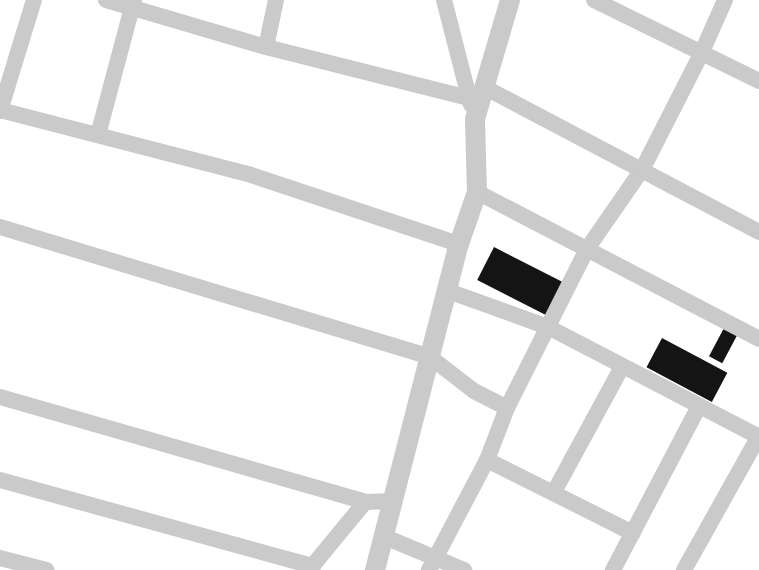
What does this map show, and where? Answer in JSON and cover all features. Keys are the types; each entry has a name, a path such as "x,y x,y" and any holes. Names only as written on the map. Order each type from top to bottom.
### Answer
{"street":[{"path":"34,0 0,110 251,175 459,244"},
{"path":"106,0 133,4 266,47 476,92 642,168 759,232"},
{"path":"266,47 276,0"},
{"path":"444,0 476,92"},
{"path":"375,570 459,244 476,192 476,92 510,0"},
{"path":"594,0 759,81"},
{"path":"432,564 487,460 507,408 587,249 642,168 701,54 725,0"},
{"path":"98,135 133,4"},
{"path":"476,192 759,339"},
{"path":"0,228 430,357 474,391 507,408"},
{"path":"448,291 548,328 759,437 684,570"},
{"path":"554,492 622,367"},
{"path":"0,397 364,502 393,502"},
{"path":"613,570 699,406"},
{"path":"487,460 633,533"},
{"path":"0,480 311,568 364,502"},
{"path":"385,537 432,564 464,570"},
{"path":"0,558 15,566 46,570"}],"building":[{"path":"494,247 567,284 550,317 477,280"},
{"path":"724,328 737,335 722,363 709,356"},
{"path":"662,338 727,373 712,402 647,367"}]}
